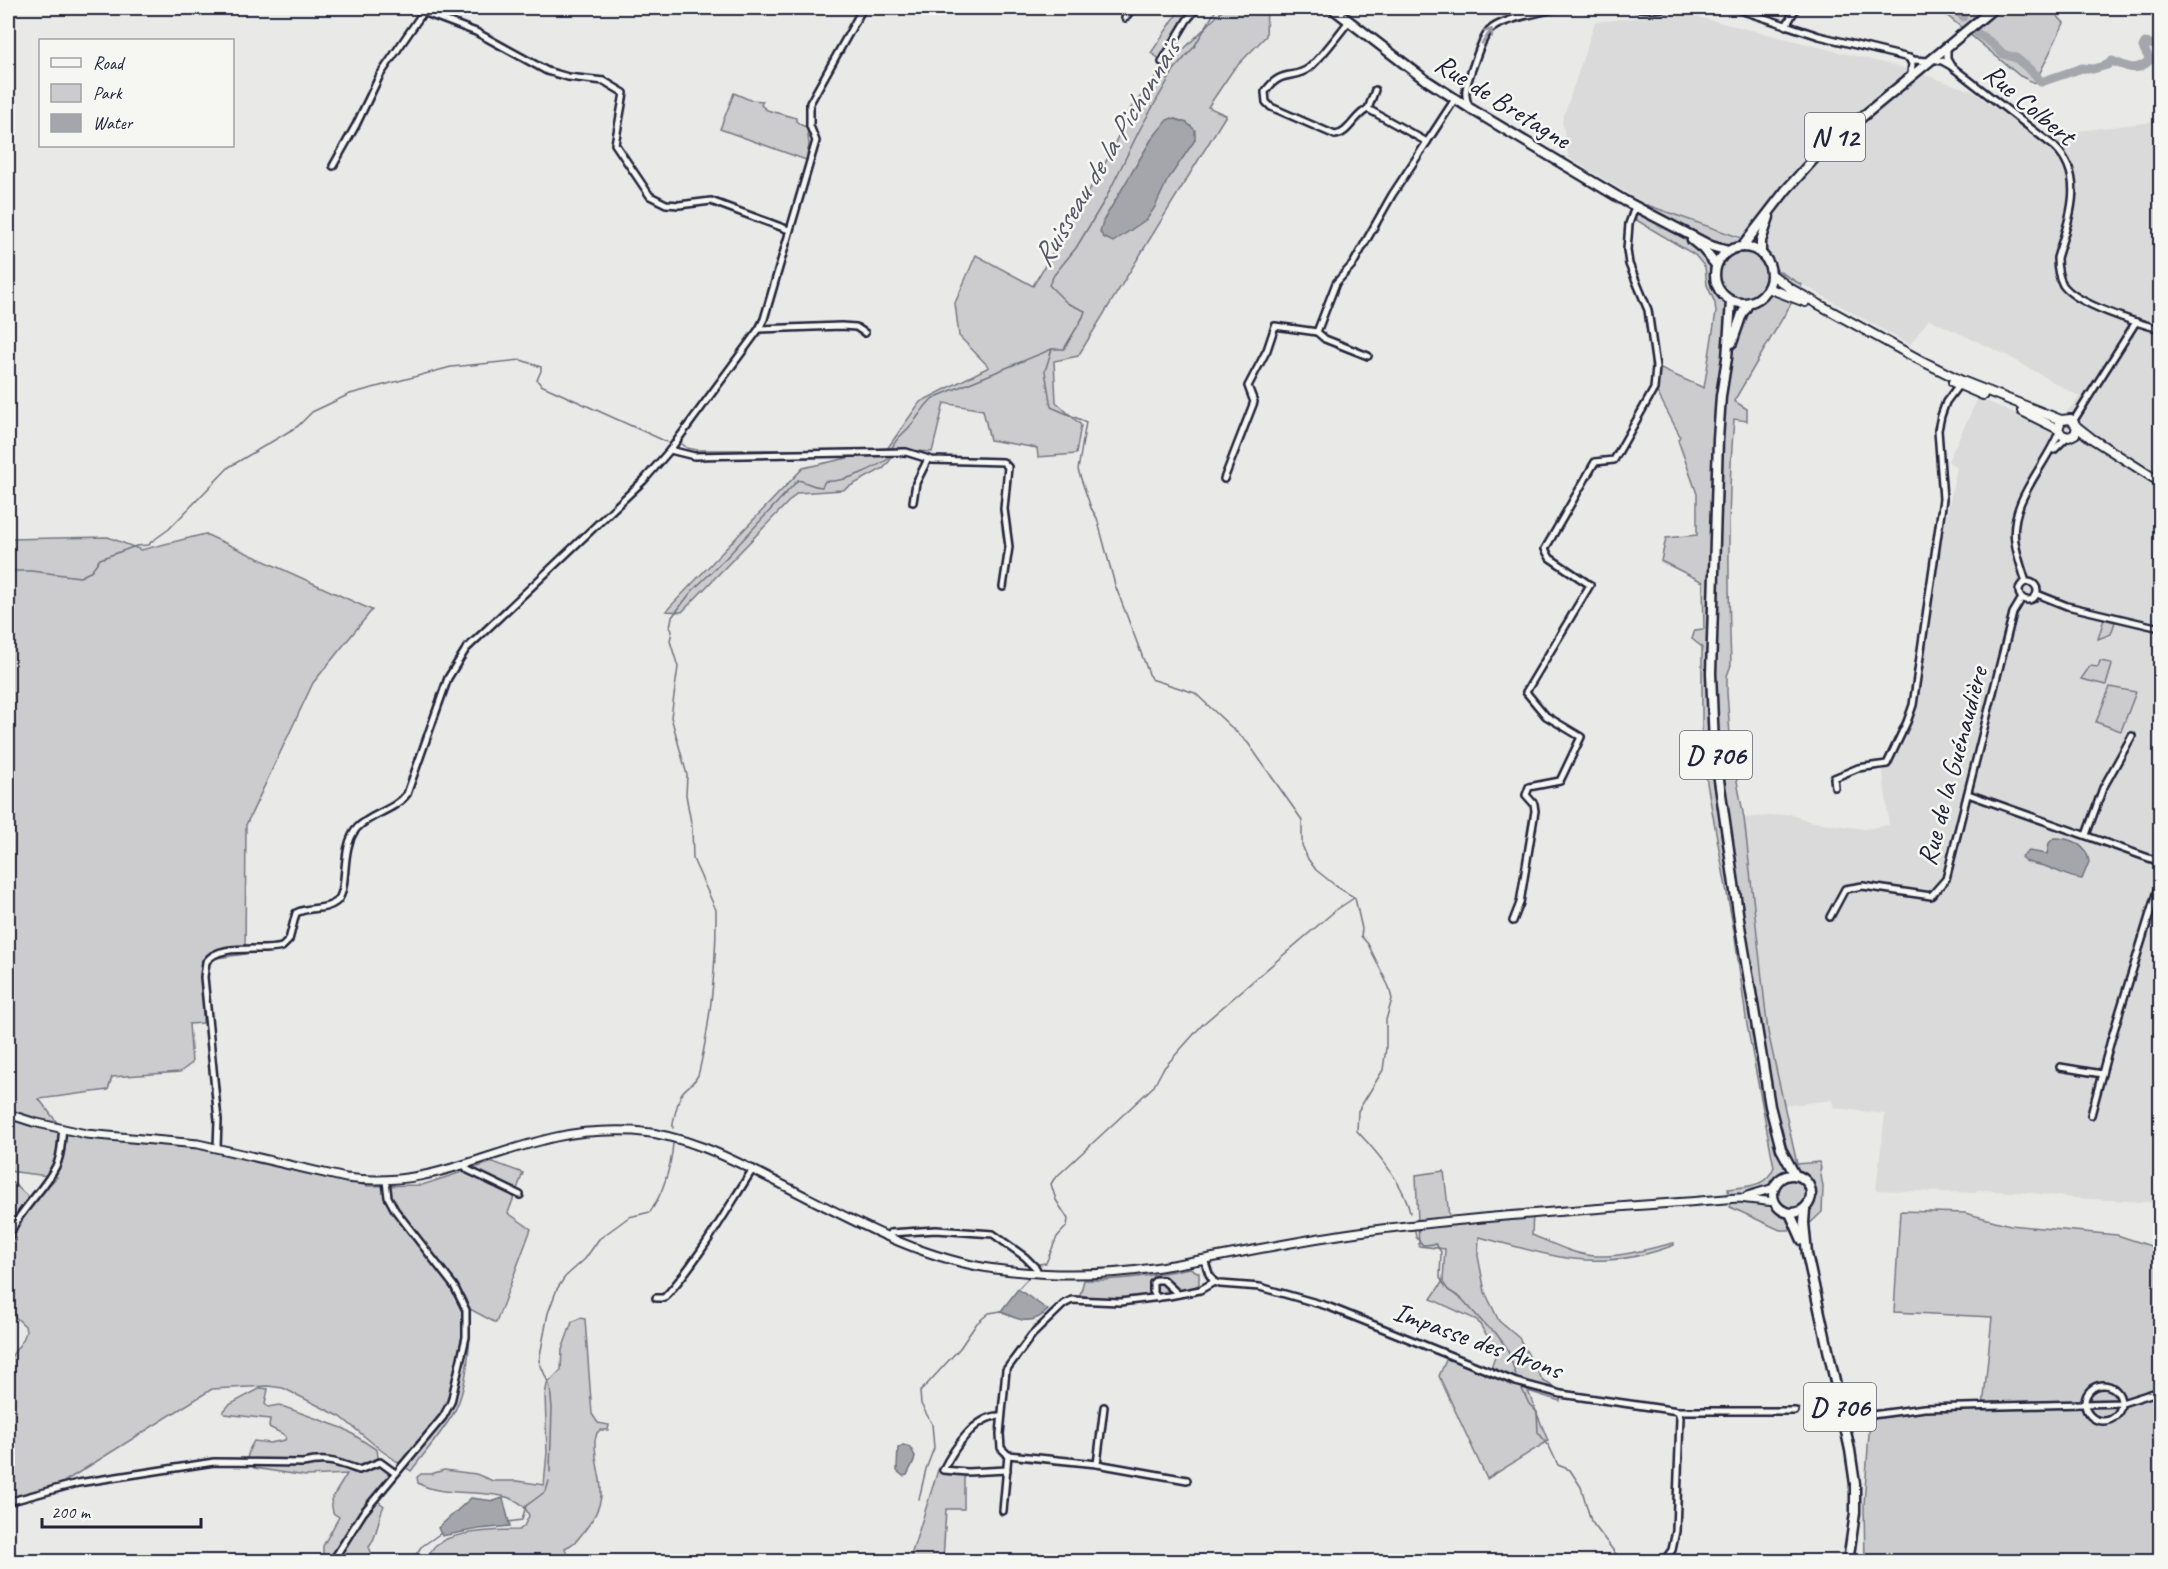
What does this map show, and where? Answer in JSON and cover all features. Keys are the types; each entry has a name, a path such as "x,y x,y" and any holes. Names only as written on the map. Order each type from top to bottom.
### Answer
{"main road":[{"name":"Rue de Bretagne","path":"1332,8 1423,78 1471,109 1635,207 1711,246 1728,251"},
{"name":"N 12","path":"1742,247 1792,183 1821,151 1911,74 1995,8"},
{"name":"N 12","path":"1761,254 1761,241 1770,212"},
{"name":"Rue de Bretagne","path":"1659,218 1703,249 1716,265"},
{"path":"1742,247 1761,254 1768,263 1771,274 1768,288 1763,295 1749,303 1731,301 1723,296 1715,281 1716,265 1721,256 1728,251 1742,247"},
{"path":"1771,274 1785,285 1960,383 2029,408 2059,427 2070,437 2078,436 2105,448 2160,482"},
{"path":"1768,288 1801,300 1960,383 2059,427"},
{"name":"D 706","path":"1731,301 1718,439 1712,674 1713,733 1742,938 1770,1106 1781,1149 1782,1178"},
{"name":"D 706","path":"1727,358 1742,314 1749,303"},
{"path":"2016,408 2029,408"},
{"path":"2059,427 2068,418 2105,448"},
{"path":"2070,437 2076,432 2075,423"},
{"name":"D 706","path":"1781,1149 1795,1175"},
{"path":"1795,1175 1804,1179 1810,1186 1811,1200 1805,1209 1790,1213 1781,1210 1774,1202 1774,1188 1782,1178 1795,1175"},
{"name":"D 706","path":"1805,1209 1807,1254 1855,1484 1855,1513 1848,1562"},
{"name":"D 706","path":"1790,1213 1807,1254"}],"street":[{"path":"218,1148 204,965 214,954 225,951 282,947 289,940 296,913 337,902 343,890 345,861 350,838 360,825 398,804 407,794 448,678 466,649 636,489 670,450 759,329 764,319 816,141 810,126 810,103 863,8"},
{"path":"1125,18 1129,12 1126,8"},
{"path":"1162,62 1187,20 1197,8"},
{"path":"1471,109 1465,98 1465,88 1479,48 1488,32 1503,23 1559,8"},
{"path":"1637,8 1669,8"},
{"name":"Rue Colbert","path":"1734,8 1824,38 1914,60 1942,61 1950,66 2062,153 2071,172 2074,192 2058,258 2059,277 2067,290 2080,299 2136,322 2160,329"},
{"path":"1786,26 1796,8"},
{"path":"333,166 357,125 380,75 424,10 476,32 547,71 568,77 604,81 624,93 615,144 650,195 666,204 679,205 711,201 789,230"},
{"path":"1349,21 1308,69 1281,76 1272,83 1264,96 1266,102 1271,107 1335,135 1344,132 1360,114 1368,110 1375,90"},
{"name":"Rue Colbert","path":"1947,45 1947,59 1950,66"},
{"path":"1909,58 1912,64 1911,74"},
{"path":"1317,332 1336,283 1353,264 1392,195 1455,99"},
{"path":"1368,110 1427,142"},
{"path":"1513,921 1520,903 1535,811 1534,804 1527,795 1529,787 1560,781 1581,737 1546,716 1526,692 1590,585 1550,558 1545,549 1595,462 1614,460 1654,389 1656,367 1648,310 1629,264 1627,250 1629,224 1635,207"},
{"path":"2075,423 2136,322"},
{"path":"759,329 841,326 856,327 865,333"},
{"path":"1224,479 1254,402 1248,386 1267,350 1275,326 1317,332 1324,339 1368,356"},
{"path":"1835,787 1834,778 1838,776 1858,768 1887,764 1913,705 1943,499 1938,430 1946,402 1960,383"},
{"path":"2047,458 2059,427"},
{"path":"2026,582 2015,542 2015,521 2019,505 2047,458 2062,440 2070,437"},
{"path":"670,450 693,456 906,452 928,459 1003,462 1008,465 1004,508 1009,547 1003,587"},
{"path":"914,502 918,478 928,459"},
{"path":"2026,582 2035,586 2037,594"},
{"path":"2026,582 2019,590 2022,598 2031,600 2037,594"},
{"path":"2037,594 2067,606 2160,628"},
{"name":"Rue de la Guénaudière","path":"1830,917 1845,889 1863,886 1931,896 1946,879 2013,613 2022,598"},
{"path":"2086,835 2103,788 2132,736"},
{"path":"1968,794 2160,862"},
{"path":"2091,1115 2111,1040 2160,881"},
{"path":"2060,1067 2102,1074"},
{"path":"8,1114 86,1134 179,1142 218,1148 346,1178 386,1181 428,1176 556,1137 602,1130 673,1137 701,1146 753,1169 922,1252 967,1265 1038,1273 1159,1268 1313,1238 1414,1225 1739,1198 1774,1188"},
{"path":"8,1241 14,1224 58,1164 63,1129"},
{"path":"464,1165 468,1170 520,1195"},
{"path":"656,1298 664,1298 683,1273 716,1228 753,1169"},
{"path":"332,1562 363,1513 443,1417 451,1402 466,1337 466,1310 454,1286 394,1210 388,1197 386,1181"},
{"path":"1739,1198 1774,1202"},
{"path":"888,1237 890,1233 913,1231 993,1234 1025,1257 1038,1273"},
{"path":"1187,1480 1097,1464 1008,1455 1001,1448 1001,1416 1006,1370 1032,1335 1064,1304 1072,1300 1104,1303 1157,1298 1200,1290 1214,1282 1205,1266 1204,1258"},
{"path":"1157,1298 1153,1291 1153,1283 1156,1280 1163,1280 1178,1294"},
{"name":"Impasse des Arons","path":"1214,1282 1260,1287 1327,1306 1516,1382 1560,1394 1678,1411 1795,1411"},
{"path":"2103,1384 2109,1385 2118,1392 2122,1402 2118,1414 2107,1421 2101,1421 2090,1415 2085,1404 2088,1393 2103,1384"},
{"path":"1872,1415 1924,1408 2122,1402 2160,1391"},
{"path":"1097,1464 1104,1407"},
{"path":"1663,1562 1672,1550 1676,1531 1680,1418 1678,1411"},
{"path":"1001,1416 993,1416 966,1434 943,1470 967,1472 1006,1470"},
{"path":"1003,1510 1008,1455"},
{"path":"8,1503 78,1483 214,1462 335,1461 359,1470 380,1462 395,1473"}],"shaded area":[{"path":"1682,13 1908,69 1972,91 2036,136 2160,121 2160,1203 1977,1190 1976,1193 1876,1190 1885,1114 1834,1108 1832,1100 1784,1106 1768,1032 1744,818 1790,814 1809,821 1864,829 1889,825 1882,762 1907,717 1957,468 1948,461 1978,398 2052,428 2080,397 2008,356 1929,319 1910,345 1775,269 1764,246 1647,205 1569,158 1562,121 1595,22"}],"green space":[{"path":"1181,8 1194,8 1160,59 1151,53"},
{"path":"1225,8 1267,8 1266,36 1233,70 1208,107 1226,115 1078,356 1054,361 1056,402 1081,425 1076,454 1038,457 1037,448 990,440 983,410 944,403 932,452 898,450 884,468 843,490 797,493 682,612 666,611 803,468 887,449 920,402 989,367 959,336 955,303 976,255 1033,286 1108,158 1131,108 1162,71"},
{"path":"1938,8 2050,8 2064,23 2035,83 2020,76"},
{"path":"734,93 750,100 763,101 761,105 767,110 796,118 796,121 807,127 809,145 806,160 720,129"},
{"path":"1647,205 1764,246 1775,269 1802,285 1734,401 1747,409 1747,421 1734,419 1729,542 1731,665 1727,676 1727,693 1731,749 1744,818 1768,1032 1797,1164 1819,1162 1821,1168 1822,1212 1803,1230 1780,1230 1730,1207 1728,1189 1755,1185 1766,1179 1774,1167 1747,1025 1734,931 1707,783 1702,731 1702,647 1692,639 1695,630 1704,629 1703,582 1661,561 1666,538 1697,535 1697,494 1678,440 1680,436 1656,390 1658,382 1656,367 1704,388 1716,312 1715,303 1707,285 1705,267 1695,255 1628,215"},
{"path":"205,534 372,610 313,683 246,825 245,954 202,960 203,1023 189,1024 192,1063 180,1072 112,1077 108,1090 39,1099 65,1133 178,1144 368,1186 422,1185 493,1162 523,1173 508,1213 531,1229 496,1323 470,1309 467,1363 458,1404 443,1429 411,1471 382,1451 341,1417 283,1388 268,1386 212,1389 54,1488 8,1502 8,1361 26,1332 25,1326 11,1313 8,1305 8,1180 34,1201 57,1177 8,1171 8,539 108,537 141,550"},
{"path":"2104,619 2115,622 2111,634 2098,639"},
{"path":"2100,661 2112,665 2106,685 2081,679 2090,666 2098,667"},
{"path":"2110,687 2136,692 2121,731 2096,722"},
{"path":"1444,1171 1449,1217 1533,1211 1532,1235 1563,1248 1595,1256 1625,1254 1674,1243 1674,1245 1638,1256 1587,1260 1551,1255 1479,1237 1478,1256 1485,1292 1499,1321 1519,1338 1543,1381 1562,1391 1560,1401 1528,1391 1548,1441 1487,1479 1439,1376 1447,1358 1489,1374 1497,1351 1477,1320 1431,1299 1443,1281 1445,1249 1419,1246 1416,1175"},
{"path":"1900,1211 1965,1213 2010,1225 2117,1235 2160,1249 2160,1561 1865,1562 1864,1505 1870,1419 1983,1408 1992,1317 1894,1312"},
{"path":"1190,1268 1199,1273 1199,1284 1178,1292 1122,1298 1080,1295 1084,1280 1111,1280"},
{"path":"580,1318 585,1319 592,1414 598,1423 609,1425 608,1430 600,1430 597,1433 595,1440 601,1495 594,1517 572,1545 565,1548 567,1555 563,1561 427,1561 434,1547 444,1540 476,1532 519,1530 524,1526 529,1516 523,1505 512,1499 497,1495 431,1488 418,1483 417,1477 421,1474 444,1470 476,1474 493,1481 517,1481 544,1485 547,1452 545,1395 547,1384 561,1370 562,1350 572,1322"},
{"path":"261,1388 268,1389 265,1404 268,1407 279,1405 345,1429 377,1450 379,1463 393,1474 374,1498 384,1506 369,1547 373,1557 372,1561 320,1561 323,1546 339,1517 333,1513 331,1500 347,1474 306,1476 254,1468 247,1458 254,1441 270,1443 285,1440 286,1437 269,1427 270,1419 223,1412 229,1405"},
{"path":"938,1470 964,1474 964,1509 946,1509 943,1561 909,1562"}],"water":[{"path":"1172,118 1187,123 1195,130 1195,140 1167,181 1147,219 1113,242 1103,237 1100,232 1103,221 1151,140 1167,120"},
{"path":"2054,838 2077,843 2085,851 2089,862 2082,879 2029,863 2021,857 2029,851 2047,854 2049,843"},
{"path":"1018,1289 1048,1310 1031,1320 1019,1319 1001,1311"},
{"path":"903,1445 910,1447 915,1456 907,1475 903,1476 897,1468 898,1448"},
{"path":"471,1498 494,1501 503,1498 510,1526 442,1536 438,1528"}],"waterway":[{"name":"Ruisseau de la Pichonnais","path":"681,443 687,448 697,450 892,448 933,398 1052,349 1064,349 1085,311 1067,303 1049,285 1054,275 1076,248 1106,198 1140,129 1174,70 1194,47 1217,8"},
{"path":"1956,8 1963,17"},
{"path":"1977,33 2003,54 2016,58 2041,82 2082,68 2093,69 2107,65 2112,61 2136,68 2150,60 2143,47 2145,43 2160,46"},
{"path":"1052,349 1045,371 1051,407 1086,422 1078,470 1091,508 1097,518 1115,585 1151,679 1195,693 1248,743 1302,820 1302,845 1308,859 1316,870 1355,898 1362,929 1361,936 1368,944 1389,987 1392,999 1386,1020 1383,1070 1358,1111 1357,1131 1381,1158 1396,1180 1410,1213"},
{"path":"8,571 31,571 80,577 90,572 100,559 136,546 149,545 169,529 229,467 298,426 312,412 350,394 451,367 521,360 541,367 537,380 541,385 667,442"},
{"name":"Ruisseau de la Pichonnais","path":"673,1128 681,1095 698,1075 703,1054 714,977 716,910 693,859 692,828 686,795 687,775 671,717 678,667 670,641 672,617 692,591 798,480 822,487 825,481 851,477 893,456"},
{"path":"1039,1264 1046,1263 1057,1237 1067,1226 1068,1219 1056,1200 1051,1184 1054,1179 1154,1086 1163,1069 1203,1024 1336,910 1354,898"},
{"name":"Ruisseau de la Pichonnais","path":"550,1472 552,1408 550,1387 539,1361 548,1313 557,1289 565,1277 585,1259 599,1239 629,1217 650,1212 666,1180 673,1144"},
{"path":"1415,1231 1416,1237 1423,1245 1436,1244 1441,1252 1440,1278 1448,1290 1462,1299 1486,1326 1495,1332 1507,1348 1516,1375"},
{"path":"1018,1289 1029,1277"},
{"path":"919,1499 934,1448 932,1424 921,1404 920,1392 960,1348 977,1323 989,1313 1001,1311"},
{"path":"1522,1389 1529,1404 1537,1412 1538,1432 1549,1446 1558,1465 1570,1470 1581,1487 1591,1521 1622,1562"},
{"name":"Ruisseau de la Pichonnais","path":"508,1522 522,1520 526,1506 546,1491 549,1481"},
{"name":"Ruisseau de la Pichonnais","path":"416,1562 417,1553 421,1547 441,1533"}]}
